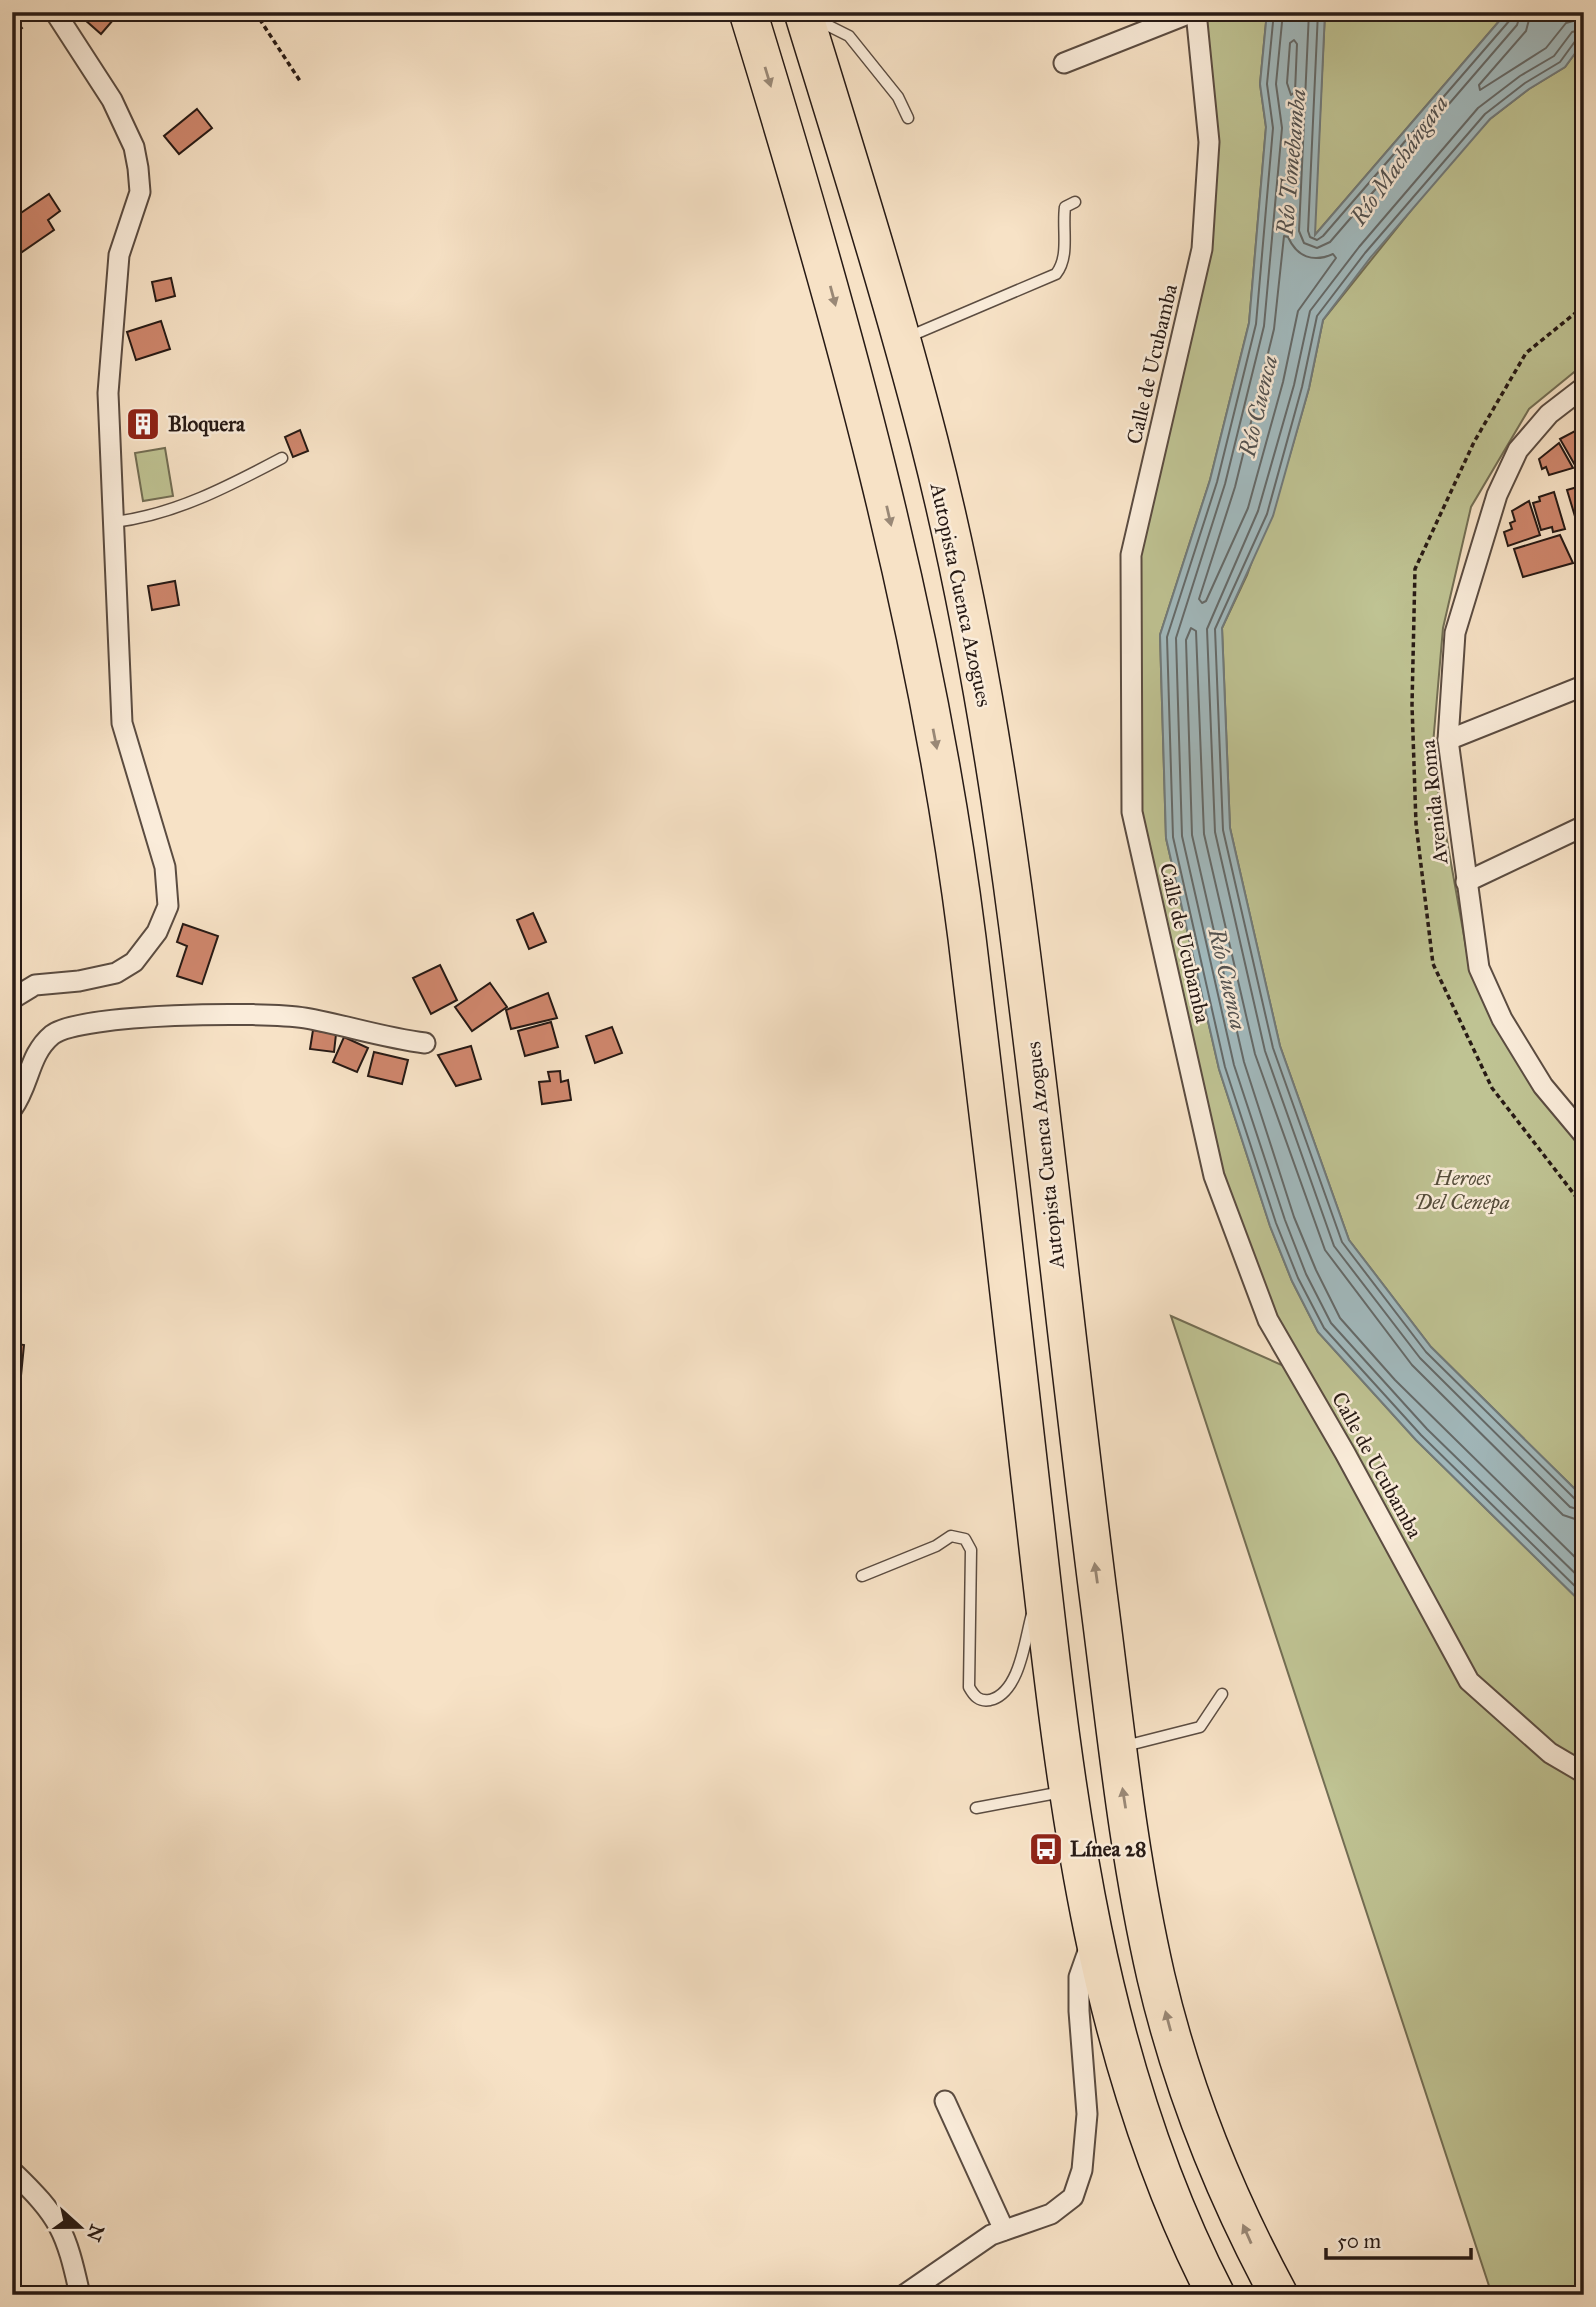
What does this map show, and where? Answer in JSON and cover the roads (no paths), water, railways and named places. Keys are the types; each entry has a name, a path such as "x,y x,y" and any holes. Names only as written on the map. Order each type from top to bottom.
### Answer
{"highway":[{"path":"748,12 826,268 863,410 900,565 937,748 967,938 1042,1576 1070,1791 1093,1935 1119,2047 1141,2121 1170,2196 1216,2295"},
{"name":"Autopista Cuenca Azogues","path":"803,13 901,340 947,518 1001,803 1118,1748 1145,1925 1176,2052 1227,2189 1252,2245 1279,2295"}],"street":[{"path":"12,999 35,985 79,981 116,973 125,968 147,947 164,920 168,906 165,867 122,723 108,393 111,321 118,255 140,192 138,168 134,147 112,100 55,12"},
{"path":"1064,63 1194,12"},
{"name":"Calle de Ucubamba","path":"1194,12 1209,142 1202,249 1130,555 1132,812 1214,1176 1268,1320 1345,1453 1469,1681 1550,1753 1584,1773"},
{"name":"Avenida Roma","path":"1584,387 1549,414 1518,450 1497,495 1460,608 1455,633 1448,740 1479,968 1502,1019 1543,1086 1584,1135"},
{"path":"1448,740 1578,688"},
{"path":"1466,882 1584,826"},
{"path":"12,1109 36,1051 55,1033 75,1026 132,1019 245,1013 303,1017 425,1043"},
{"path":"904,2295 991,2235 1051,2214 1073,2197 1082,2170 1087,2114 1079,1977 1093,1935"},
{"path":"945,2101 1004,2230"},
{"path":"12,2171 58,2221 69,2246 80,2295"}],"lane":[{"path":"803,13 849,36 898,97 908,118"},
{"path":"901,340 1056,274 1065,262 1065,207 1074,201"},
{"path":"114,522 140,519 219,491 282,458"},
{"path":"862,1576 936,1546 951,1536 965,1539 971,1550 969,1687 974,1696 984,1701 995,1699 1007,1690 1015,1674 1042,1576"},
{"path":"1118,1748 1200,1727 1222,1694"},
{"path":"976,1808 1070,1791"}],"water":[{"path":"1267,12 1325,12 1315,235 1507,12 1584,12 1584,41 1565,67 1529,89 1490,119 1371,257 1323,320 1309,388 1273,516 1222,628 1230,828 1280,1046 1349,1240 1431,1347 1584,1498 1584,1605 1416,1440 1318,1332 1292,1281 1270,1226 1219,1069 1166,838 1160,635 1210,480 1249,323 1266,127 1260,84"}],"place":[{"name":"Bloquera","path":"143,424"},
{"name":"Línea 28","path":"1046,1849"}],"water label":[{"name":"Río Machángara","path":"1399,160"},
{"name":"Río Tomebamba","path":"1291,162"},
{"name":"Río Cuenca","path":"1258,406"},
{"name":"Río Cuenca","path":"1228,979"}],"park label":[{"name":"Heroes Del Cenepa","path":"1462,1190"}]}
